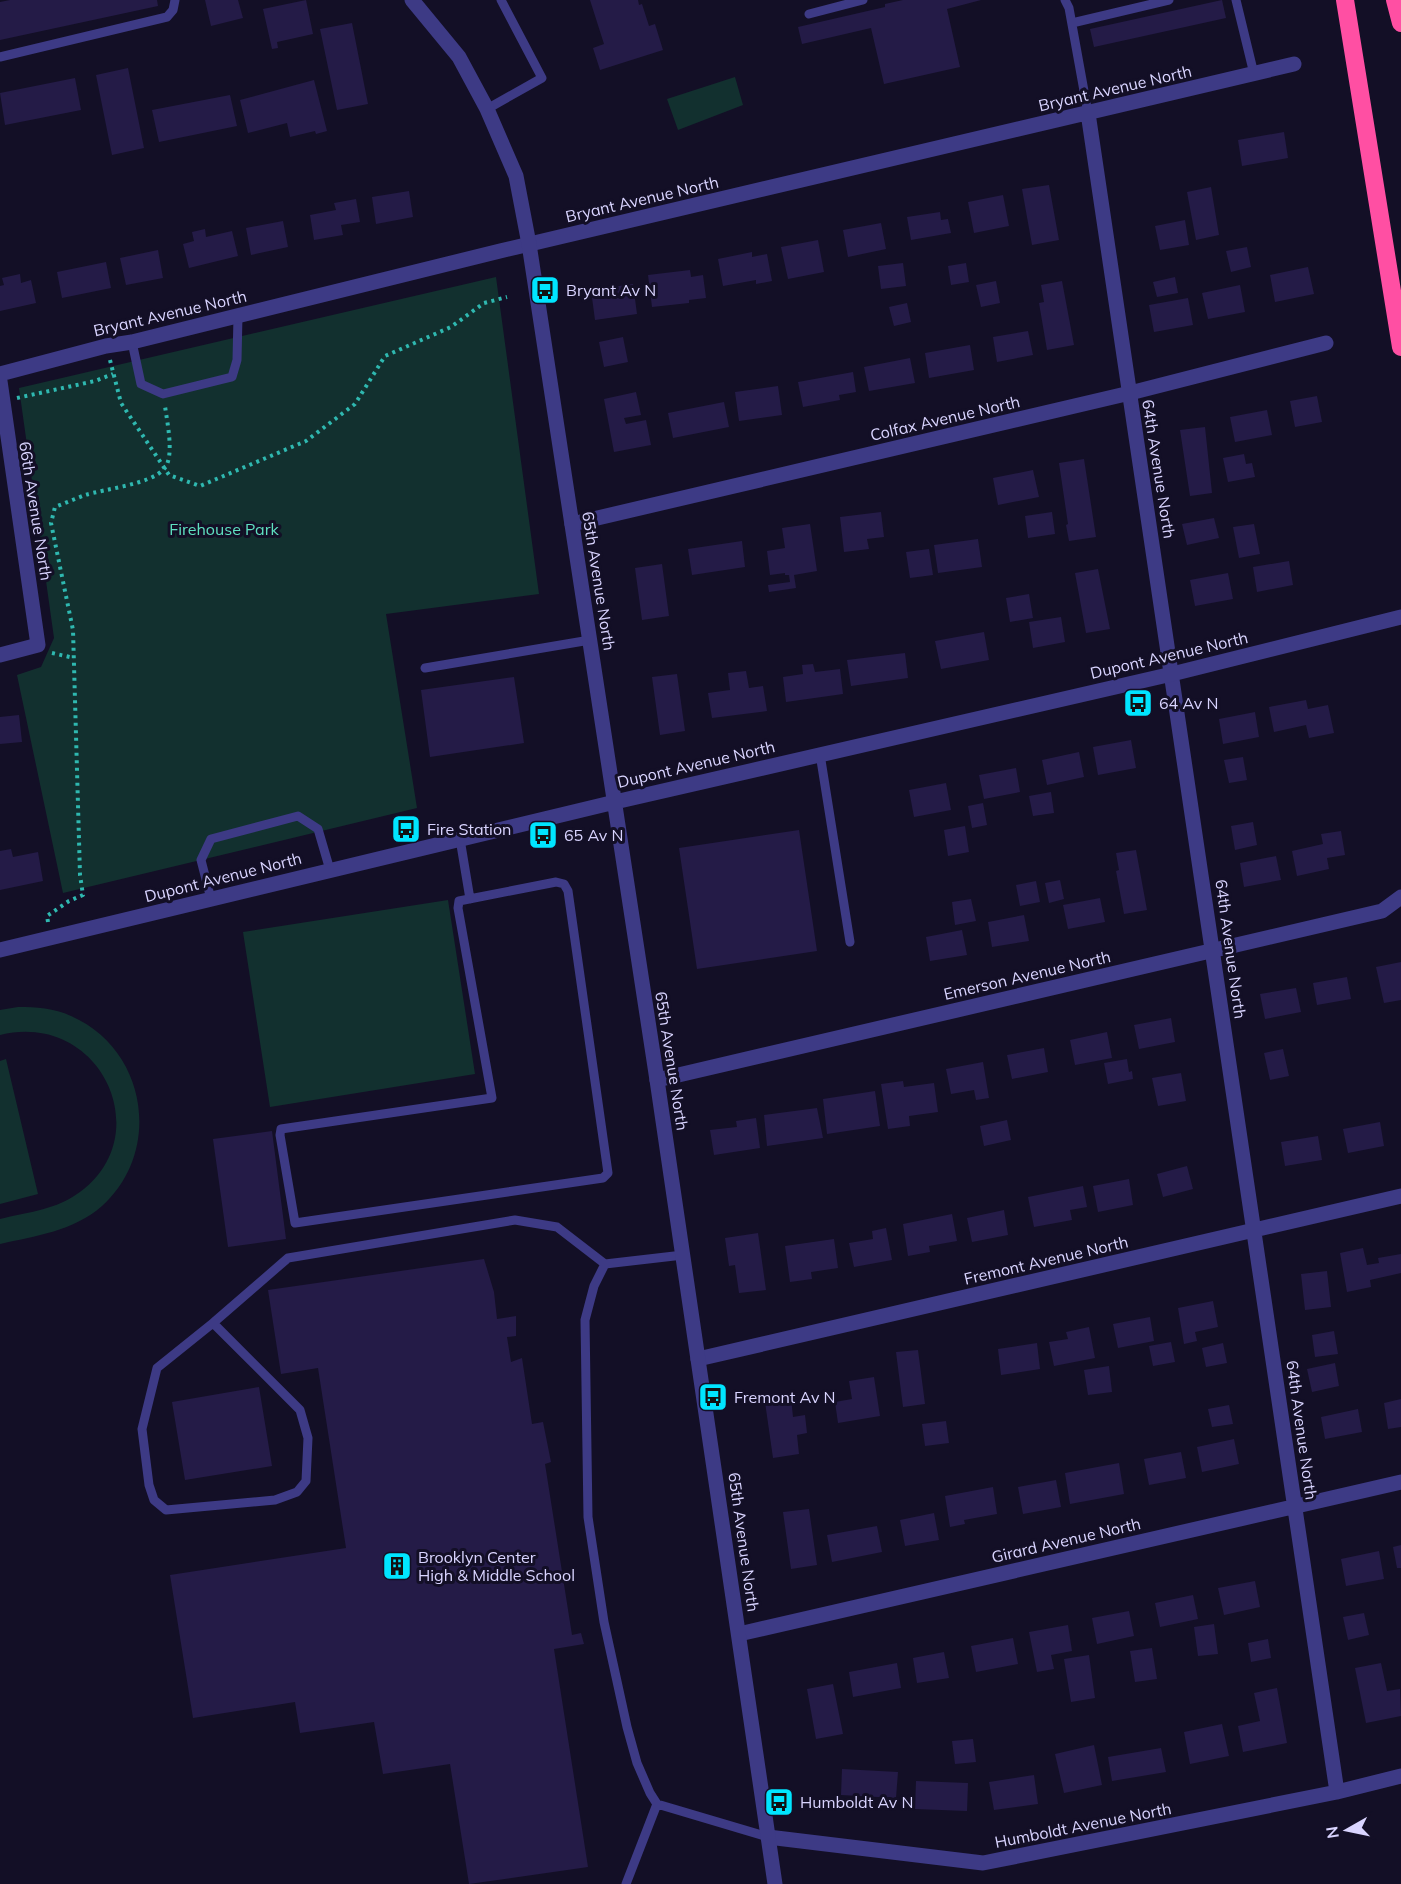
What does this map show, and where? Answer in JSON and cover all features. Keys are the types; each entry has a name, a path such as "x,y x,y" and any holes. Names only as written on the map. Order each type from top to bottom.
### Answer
{"highway":[{"path":"1346,0 1401,347"},
{"path":"1395,0 1401,23"},
{"path":"1393,295 1401,337"}],"street":[{"path":"412,0 459,57 487,109 516,176 529,244"},
{"name":"Bryant Avenue North","path":"0,374 106,346 132,342 529,244 1294,64"},
{"name":"64th Avenue North","path":"1088,113 1337,1792"},
{"name":"65th Avenue North","path":"529,244 699,1359 775,1884"},
{"name":"Colfax Avenue North","path":"572,524 1130,393 1326,343"},
{"name":"66th Avenue North","path":"0,381 38,645"},
{"name":"Dupont Avenue North","path":"0,950 615,801 1172,674 1401,617"},
{"path":"0,655 38,645"},
{"name":"Emerson Avenue North","path":"657,1080 1382,911 1401,897"},
{"name":"Fremont Avenue North","path":"699,1359 1401,1196"},
{"name":"Girard Avenue North","path":"740,1634 1401,1482"},
{"name":"Humboldt Avenue North","path":"768,1837 983,1863 1337,1792 1401,1776"}],"lane":[{"path":"0,57 166,17 173,10 175,0"},
{"path":"487,109 542,78 501,0"},
{"path":"809,14 863,0"},
{"path":"1065,0 1072,23 1088,113"},
{"path":"1072,23 1169,0"},
{"path":"1236,0 1254,74"},
{"path":"132,342 141,384 163,394 232,377 237,360 238,316"},
{"path":"425,668 590,640"},
{"path":"820,754 850,942"},
{"path":"211,899 201,860 211,839 298,816 318,829 330,870"},
{"path":"460,839 470,899"},
{"path":"556,882 564,884 568,891 608,1173 603,1178 295,1223 280,1135 281,1129 492,1098 458,908 459,901 470,899 556,882"},
{"path":"213,1323 300,1410 308,1438 306,1481 297,1492 275,1500 166,1510 154,1500 149,1485 142,1429 157,1368 288,1258 515,1220 557,1227 605,1264 683,1255"},
{"path":"605,1264 594,1286 585,1320 588,1517 604,1622 637,1763 657,1804 768,1837"},
{"path":"626,1884 657,1804"}],"path":[{"path":"106,346 121,403 169,475 200,486 306,441 355,404 385,356 451,327 484,303 507,297"},
{"path":"2,401 95,381 113,374"},
{"path":"51,938 47,916 69,901 83,895 80,875 73,630 51,524 55,507 85,495 153,478 165,469 169,457 169,430 163,394"},
{"path":"38,645 54,655 74,658"}],"green space":[{"path":"735,77 743,105 678,130 667,99"},
{"name":"Firehouse Park","path":"496,277 539,594 386,614 417,808 63,893 17,675 41,667 54,638 19,388"},
{"path":"448,900 475,1074 270,1107 243,932"},
{"path":"18,1007 58,1011 97,1031 116,1052 130,1076 138,1103 139,1130 134,1158 121,1183 102,1206 67,1227 0,1244 0,1219 57,1205 74,1196 100,1172 114,1144 116,1114 108,1086 92,1060 67,1042 36,1032 0,1035 0,1010"},
{"path":"6,1059 38,1194 0,1204 0,1061"}],"building":[{"path":"10,0 157,0 158,6 0,40 0,2"},
{"path":"205,0 238,0 243,18 211,26"},
{"path":"306,0 313,34 277,42 278,48 272,49 263,9"},
{"path":"590,0 638,0 639,5 642,4 649,26 655,24 663,50 600,70 593,48 604,44"},
{"path":"903,0 981,0 947,9 960,67 884,84 871,28 802,44 798,27 885,7 885,4"},
{"path":"1222,0 1226,18 1094,47 1090,29"},
{"path":"352,23 368,104 337,110 320,29"},
{"path":"128,68 144,148 112,155 96,75"},
{"path":"75,78 81,110 5,125 0,93"},
{"path":"314,80 327,131 316,134 315,131 290,137 287,123 248,133 240,100"},
{"path":"230,95 237,126 159,142 152,110"},
{"path":"1284,132 1288,158 1242,166 1238,140"},
{"path":"1049,185 1059,240 1032,245 1022,189"},
{"path":"1211,187 1219,235 1196,240 1187,192"},
{"path":"409,191 413,217 376,224 372,197"},
{"path":"1003,195 1009,226 974,233 968,202"},
{"path":"356,199 360,222 341,225 343,235 314,240 310,215 336,210 334,203"},
{"path":"940,212 941,220 948,219 951,233 911,240 907,217"},
{"path":"1185,220 1189,245 1160,250 1155,226"},
{"path":"283,221 288,247 251,255 246,228"},
{"path":"881,223 886,249 848,257 843,230"},
{"path":"205,229 206,237 232,231 238,256 189,268 183,244 194,241 192,232"},
{"path":"818,240 824,272 788,279 781,247"},
{"path":"1247,247 1251,267 1231,272 1226,251"},
{"path":"158,250 163,278 126,285 120,258"},
{"path":"752,252 752,257 767,254 772,281 756,284 756,280 723,286 718,259"},
{"path":"106,262 111,288 62,298 57,272"},
{"path":"903,263 906,286 881,289 878,266"},
{"path":"966,263 969,282 951,285 948,266"},
{"path":"1308,267 1314,294 1275,302 1270,275"},
{"path":"690,270 691,277 703,275 706,298 689,300 689,303 652,307 648,275"},
{"path":"20,274 21,283 31,280 36,303 0,311 0,286 4,285 2,278"},
{"path":"1175,277 1178,293 1157,297 1153,282"},
{"path":"996,281 1000,303 981,307 976,285"},
{"path":"1062,281 1074,345 1047,350 1039,303 1044,302 1041,285"},
{"path":"633,284 637,314 595,320 591,290"},
{"path":"1240,285 1245,312 1208,319 1202,293"},
{"path":"1188,298 1193,325 1154,332 1149,305"},
{"path":"907,303 911,322 894,326 889,307"},
{"path":"1028,331 1033,355 997,362 993,337"},
{"path":"623,337 628,362 604,367 599,342"},
{"path":"970,345 974,370 929,378 925,353"},
{"path":"910,358 915,383 869,391 864,367"},
{"path":"853,372 856,392 839,395 840,400 803,407 798,382"},
{"path":"778,386 782,415 739,421 735,392"},
{"path":"636,392 641,415 624,418 626,424 646,420 651,445 614,452 604,399"},
{"path":"1317,396 1322,422 1295,427 1290,401"},
{"path":"724,402 729,427 673,438 668,413"},
{"path":"1267,410 1272,435 1235,442 1230,417"},
{"path":"1205,427 1212,493 1190,496 1180,430"},
{"path":"1244,454 1246,464 1252,463 1255,477 1228,482 1223,458"},
{"path":"1084,459 1096,537 1069,541 1059,463"},
{"path":"1033,470 1039,497 998,505 993,478"},
{"path":"881,512 884,537 867,539 869,549 844,552 840,517"},
{"path":"1052,512 1055,534 1028,538 1025,516"},
{"path":"1214,518 1219,538 1187,545 1182,524"},
{"path":"810,524 817,571 794,575 796,588 769,592 768,585 790,582 789,575 785,573 770,575 767,551 785,548 782,528"},
{"path":"1254,524 1260,554 1239,558 1233,527"},
{"path":"978,539 982,567 938,573 934,545"},
{"path":"742,541 745,567 692,575 688,549"},
{"path":"929,549 933,575 910,578 906,552"},
{"path":"1289,561 1293,585 1257,592 1253,567"},
{"path":"662,564 669,616 642,620 635,568"},
{"path":"1098,569 1110,629 1086,633 1075,573"},
{"path":"1228,573 1233,599 1195,606 1190,580"},
{"path":"1029,594 1033,618 1010,622 1006,598"},
{"path":"1061,617 1065,642 1033,648 1029,622"},
{"path":"984,632 989,660 941,669 935,641"},
{"path":"905,653 908,678 851,686 847,660"},
{"path":"813,664 815,672 840,669 843,694 786,702 783,677 803,674 802,665"},
{"path":"746,671 749,688 763,686 767,711 712,718 708,693 730,690 728,673"},
{"path":"677,674 685,731 660,735 652,677"},
{"path":"514,677 524,743 430,757 421,690"},
{"path":"1306,700 1308,709 1328,705 1334,733 1309,738 1306,725 1274,732 1269,707"},
{"path":"1255,712 1259,737 1223,744 1219,719"},
{"path":"19,715 22,742 0,744 0,717"},
{"path":"1131,740 1136,768 1098,775 1093,747"},
{"path":"1079,752 1084,777 1047,785 1042,760"},
{"path":"1243,757 1247,780 1229,783 1224,760"},
{"path":"1016,768 1020,792 984,799 979,775"},
{"path":"946,783 951,810 914,817 909,790"},
{"path":"1051,792 1054,813 1033,816 1029,796"},
{"path":"983,803 987,825 972,828 968,806"},
{"path":"1253,822 1257,845 1235,850 1231,826"},
{"path":"965,826 969,852 948,856 944,830"},
{"path":"799,830 817,951 697,969 679,848"},
{"path":"1341,831 1345,855 1327,858 1329,869 1297,876 1292,851 1323,844 1321,834"},
{"path":"11,849 13,857 38,852 43,881 0,890 0,851"},
{"path":"1136,850 1147,910 1124,914 1116,871 1119,870 1116,853"},
{"path":"1276,856 1281,880 1244,887 1240,863"},
{"path":"1060,880 1064,899 1049,903 1045,883"},
{"path":"1036,881 1040,902 1020,906 1016,885"},
{"path":"1100,898 1105,922 1068,929 1063,905"},
{"path":"971,899 976,921 955,925 952,902"},
{"path":"1024,915 1029,941 992,947 988,922"},
{"path":"962,930 967,955 930,961 926,937"},
{"path":"1401,962 1401,1000 1384,1003 1376,967"},
{"path":"1347,977 1351,999 1317,1005 1313,983"},
{"path":"1296,988 1301,1012 1265,1019 1260,994"},
{"path":"1171,1018 1175,1042 1139,1049 1134,1025"},
{"path":"1107,1032 1112,1058 1075,1065 1070,1040"},
{"path":"1044,1048 1048,1072 1012,1079 1007,1055"},
{"path":"1283,1049 1289,1076 1270,1080 1264,1053"},
{"path":"1127,1059 1129,1072 1132,1071 1133,1079 1108,1084 1104,1063"},
{"path":"983,1062 989,1098 976,1100 974,1090 951,1094 946,1069"},
{"path":"1181,1073 1186,1101 1158,1106 1152,1078"},
{"path":"903,1081 904,1087 934,1083 938,1112 909,1116 910,1126 888,1129 881,1084"},
{"path":"875,1091 880,1126 827,1134 823,1099"},
{"path":"817,1108 823,1138 767,1146 764,1115"},
{"path":"756,1118 760,1148 714,1155 710,1130 737,1127 736,1121"},
{"path":"1007,1120 1011,1140 984,1146 980,1126"},
{"path":"1380,1122 1384,1146 1348,1153 1343,1129"},
{"path":"272,1131 286,1239 228,1247 213,1139"},
{"path":"1318,1136 1322,1160 1285,1166 1281,1142"},
{"path":"1187,1166 1193,1189 1163,1197 1157,1174"},
{"path":"1129,1179 1133,1205 1098,1212 1093,1186"},
{"path":"1083,1186 1087,1207 1070,1210 1072,1220 1034,1227 1028,1197"},
{"path":"1004,1210 1008,1235 972,1242 967,1218"},
{"path":"952,1214 957,1241 929,1246 930,1252 908,1256 903,1224"},
{"path":"886,1228 892,1260 854,1267 849,1243 873,1239 872,1231"},
{"path":"758,1233 766,1290 739,1293 735,1265 729,1266 725,1238"},
{"path":"834,1239 838,1268 811,1272 812,1279 790,1282 785,1246"},
{"path":"1363,1248 1367,1265 1379,1263 1378,1258 1401,1254 1401,1273 1370,1280 1371,1287 1347,1292 1340,1253"},
{"name":"Brooklyn Center High & Middle School","path":"484,1259 494,1292 497,1319 516,1316 516,1336 507,1337 511,1362 522,1358 532,1424 543,1422 551,1462 545,1464 572,1635 581,1633 584,1644 554,1649 588,1867 469,1884 450,1764 383,1774 374,1722 300,1733 295,1702 193,1718 170,1575 346,1548 318,1368 281,1374 268,1290"},
{"path":"1327,1271 1331,1307 1305,1310 1301,1274"},
{"path":"1213,1301 1218,1327 1195,1332 1197,1341 1184,1344 1178,1308"},
{"path":"1150,1317 1154,1341 1118,1348 1113,1324"},
{"path":"1089,1327 1095,1358 1054,1366 1049,1342 1068,1339 1066,1332"},
{"path":"1334,1331 1338,1354 1315,1357 1312,1335"},
{"path":"1171,1342 1175,1362 1153,1366 1149,1346"},
{"path":"1037,1343 1040,1369 1001,1375 998,1349"},
{"path":"1223,1343 1227,1363 1206,1367 1202,1348"},
{"path":"918,1350 925,1404 903,1407 896,1352"},
{"path":"1335,1363 1339,1386 1312,1392 1307,1369"},
{"path":"1109,1366 1112,1392 1088,1395 1084,1370"},
{"path":"874,1377 880,1416 838,1423 835,1402 852,1399 849,1381"},
{"path":"259,1387 272,1466 185,1480 172,1402"},
{"path":"791,1398 793,1417 805,1415 807,1433 797,1435 799,1454 773,1458 765,1402"},
{"path":"1401,1399 1401,1427 1388,1429 1384,1403"},
{"path":"1229,1405 1233,1424 1212,1427 1208,1409"},
{"path":"1358,1409 1362,1432 1325,1439 1321,1417"},
{"path":"946,1421 949,1443 925,1446 922,1424"},
{"path":"1234,1439 1239,1464 1202,1472 1197,1447"},
{"path":"1181,1452 1186,1478 1149,1485 1144,1459"},
{"path":"1119,1463 1124,1494 1070,1504 1065,1473"},
{"path":"1056,1480 1061,1507 1023,1514 1018,1487"},
{"path":"993,1487 997,1514 964,1520 965,1524 950,1527 945,1496"},
{"path":"809,1509 817,1565 791,1569 783,1512"},
{"path":"934,1513 939,1540 905,1546 900,1520"},
{"path":"877,1526 882,1552 832,1562 827,1535"},
{"path":"1401,1545 1401,1568 1397,1568 1393,1547"},
{"path":"1379,1551 1384,1579 1346,1586 1341,1559"},
{"path":"1255,1581 1260,1607 1224,1615 1218,1588"},
{"path":"1193,1595 1198,1619 1160,1627 1155,1603"},
{"path":"1129,1611 1134,1636 1097,1644 1092,1618"},
{"path":"1364,1613 1369,1635 1348,1640 1343,1617"},
{"path":"1214,1624 1218,1654 1198,1656 1194,1627"},
{"path":"1068,1625 1072,1651 1051,1655 1054,1669 1037,1672 1029,1632"},
{"path":"1013,1638 1018,1664 976,1672 971,1646"},
{"path":"1268,1639 1271,1658 1251,1662 1248,1643"},
{"path":"1152,1648 1157,1679 1135,1682 1130,1651"},
{"path":"944,1652 949,1678 917,1683 913,1658"},
{"path":"1089,1655 1095,1698 1071,1702 1064,1659"},
{"path":"897,1663 901,1688 853,1697 849,1672"},
{"path":"1381,1663 1387,1691 1400,1689 1401,1716 1366,1723 1355,1668"},
{"path":"833,1684 843,1734 816,1739 807,1689"},
{"path":"1277,1688 1287,1743 1243,1752 1238,1726 1260,1721 1254,1693"},
{"path":"1222,1724 1229,1756 1190,1764 1184,1732"},
{"path":"973,1739 976,1762 955,1764 952,1741"},
{"path":"1094,1745 1102,1785 1064,1793 1055,1754"},
{"path":"1161,1748 1166,1772 1112,1781 1108,1757"},
{"path":"842,1769 898,1772 896,1798 841,1795"},
{"path":"1034,1775 1038,1804 994,1810 989,1782"},
{"path":"916,1781 968,1783 967,1811 915,1809"}],"place":[{"name":"Bryant Av N","path":"545,290"},
{"name":"64 Av N","path":"1138,703"},
{"name":"Fire Station","path":"406,829"},
{"name":"65 Av N","path":"543,835"},
{"name":"Fremont Av N","path":"713,1397"},
{"name":"Brooklyn Center High & Middle School","path":"397,1566"},
{"name":"Humboldt Av N","path":"779,1802"}]}
